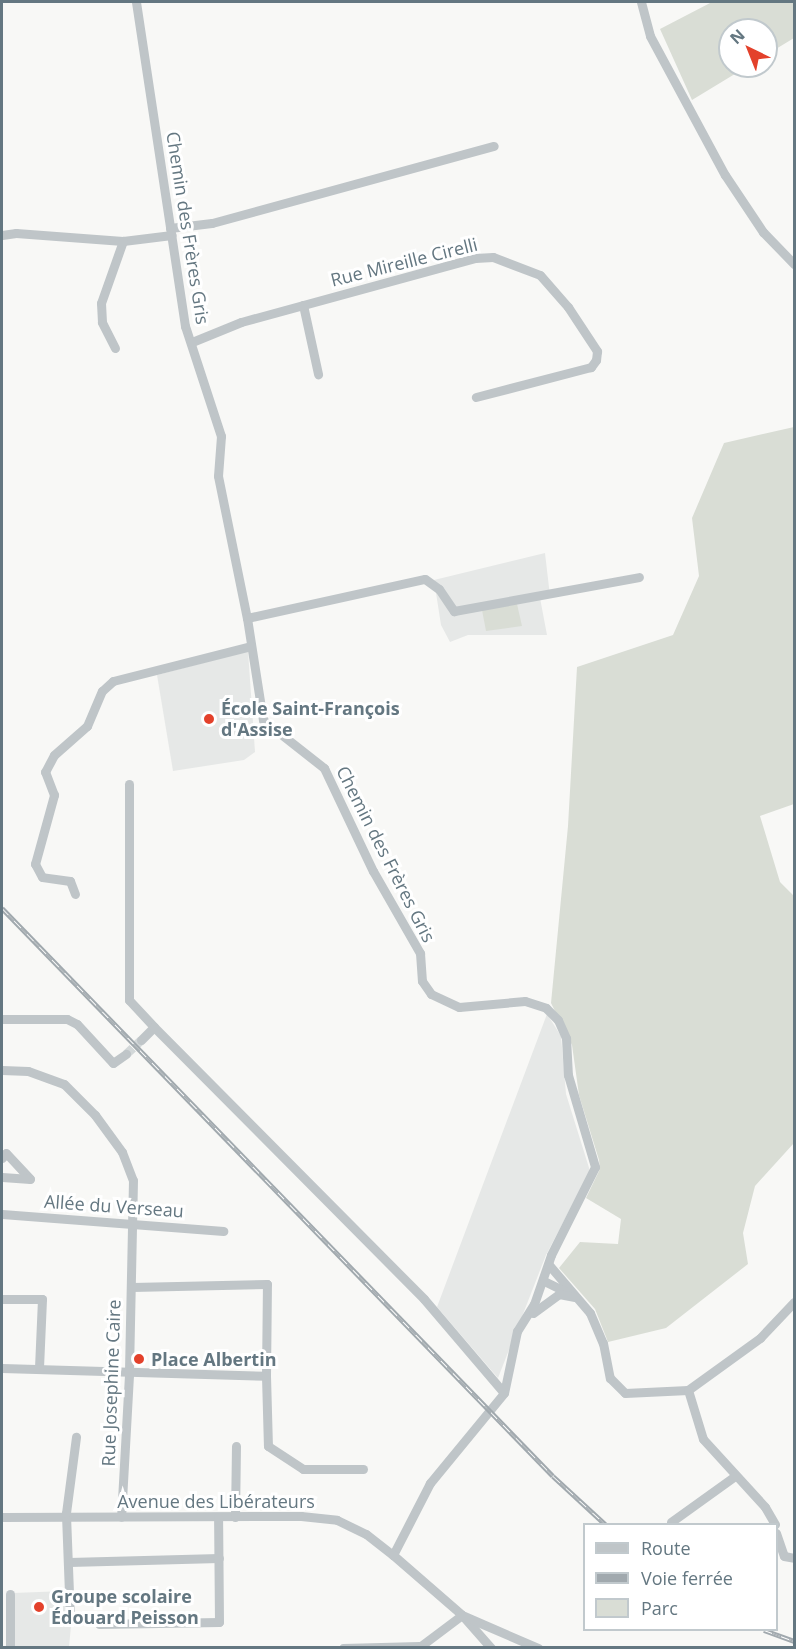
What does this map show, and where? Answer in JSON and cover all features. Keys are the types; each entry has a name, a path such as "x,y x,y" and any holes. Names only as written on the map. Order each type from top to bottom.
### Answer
{"street":[{"name":"Chemin des Frères Gris","path":"136,2 185,326 221,436 218,476 247,618 263,720 324,768 373,871 420,952 422,981 431,994 459,1007 525,1001 546,1008 558,1020 566,1038 568,1075 595,1167 510,1354 504,1393"},
{"path":"641,2 650,36 725,175 763,232 795,264"},
{"path":"2,235 16,232 123,242 212,223 494,146"},
{"path":"115,348 102,322 100,303 123,242"},
{"name":"Rue Mireille Cirelli","path":"192,342 242,322 475,258 493,257 540,275 568,307 597,351 596,360 591,367 476,397"},
{"path":"303,305 318,374"},
{"path":"247,618 425,579 440,589 454,611 639,577"},
{"path":"75,894 70,881 42,877 35,864 54,795 45,772 54,755 87,726 102,691 113,681 252,646"},
{"path":"129,784 129,1000 424,1299 504,1393 430,1483 393,1555"},
{"path":"2,1018 67,1019 77,1024 113,1063 126,1054"},
{"path":"141,1040 154,1027"},
{"name":"Rue Josephine Caire","path":"2,1070 28,1071 64,1084 95,1115 122,1152 133,1180 134,1222 129,1375 121,1517"},
{"path":"2,1158 6,1153 30,1179 2,1178"},
{"name":"Allée du Verseau","path":"2,1214 134,1222 223,1231"},
{"path":"549,1265 578,1298 596,1326 610,1378 625,1393 687,1390 760,1338 795,1302"},
{"path":"544,1281 578,1298"},
{"path":"132,1287 267,1284 268,1446 303,1469 363,1469"},
{"path":"524,1320 559,1294 578,1298"},
{"path":"2,1299 42,1299 39,1369"},
{"path":"2,1368 129,1375 267,1376"},
{"path":"687,1390 703,1439 765,1507 774,1523"},
{"path":"70,1619 68,1517 76,1437"},
{"path":"235,1517 236,1446"},
{"path":"671,1522 735,1476"},
{"name":"Avenue des Libérateurs","path":"2,1517 235,1517 337,1520 366,1534 393,1555 462,1616 491,1647"},
{"path":"99,1624 219,1622 218,1517"},
{"path":"778,1536 784,1556 795,1558"},
{"path":"69,1562 219,1558"},
{"path":"10,1594 10,1647"},
{"path":"343,1647 419,1647 462,1616 538,1647"}],"shaded area":[{"path":"545,553 550,596 540,598 547,635 468,635 450,642 441,625 434,580"},
{"name":"École Saint-François d'Assise","path":"248,651 255,752 244,760 173,771 157,675"},
{"path":"547,1014 561,1036 566,1094 590,1171 546,1255 498,1378 437,1307"},
{"name":"Groupe scolaire Édouard Peisson","path":"65,1591 66,1622 71,1626 69,1647 13,1648 13,1593"}],"green space":[{"path":"712,2 794,2 794,38 778,48 778,18 718,18 718,78 728,78 692,100 660,29"},
{"path":"794,427 794,804 760,816 780,882 794,896 794,1143 755,1186 743,1233 748,1264 666,1328 608,1342 595,1309 559,1268 580,1242 618,1244 621,1219 586,1198 600,1169 599,1160 579,1095 572,1045 551,1003 568,826 577,667 673,635 699,576 692,518 724,443"},
{"path":"517,604 522,626 486,631 482,610"}],"tunnel":[{"path":"126,1054 141,1040"}],"railway":[{"path":"2,908 553,1476 604,1523"},
{"path":"767,1631 794,1641"}],"place":[{"name":"École Saint-François d'Assise","path":"209,719"},
{"name":"Place Albertin","path":"139,1359"},
{"name":"Groupe scolaire Édouard Peisson","path":"39,1607"}]}
